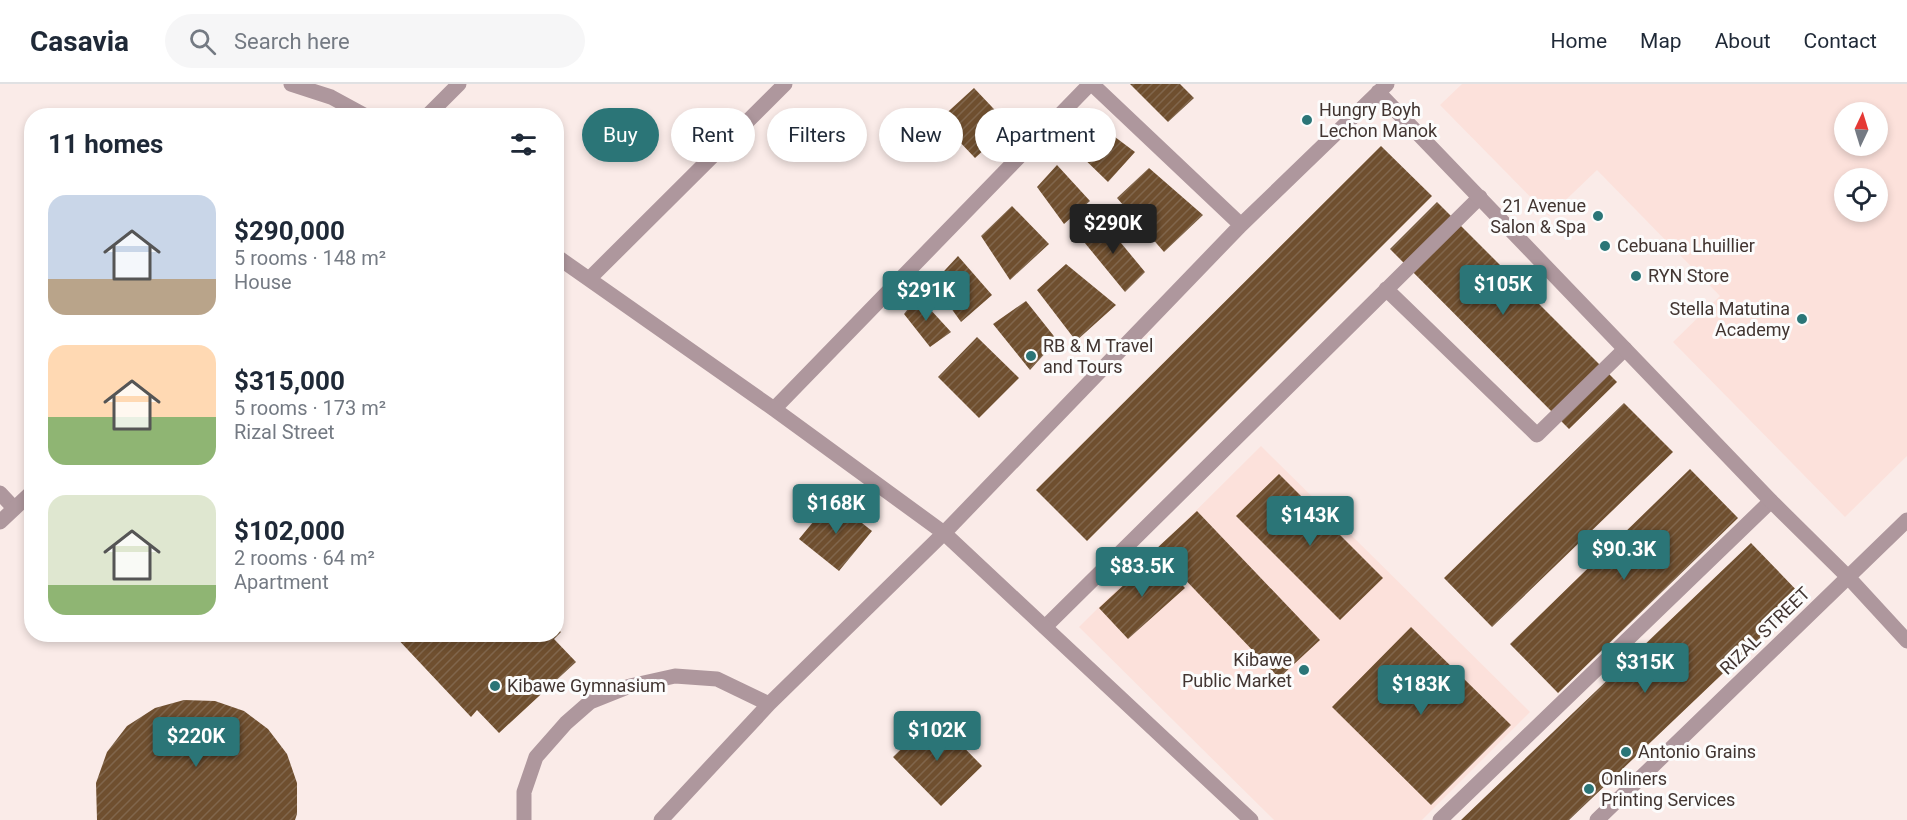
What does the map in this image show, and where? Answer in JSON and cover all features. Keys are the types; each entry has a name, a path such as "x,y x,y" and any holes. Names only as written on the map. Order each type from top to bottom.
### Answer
{"street":[{"path":"291,84 331,97 351,108"},
{"path":"435,108 459,84"},
{"path":"589,279 785,84"},
{"path":"774,409 1091,84 1241,225"},
{"path":"661,820 769,704 944,533 1241,225 1382,88 1480,197 1771,501 1849,578 1907,641"},
{"path":"1045,627 1480,197"},
{"path":"564,262 774,409 944,533 1251,820"},
{"path":"1386,289 1537,435 1625,349"},
{"path":"0,493 14,508"},
{"path":"0,522 24,499"},
{"path":"1440,820 1771,501"},
{"name":"RIZAL STREET","path":"1597,820 1907,520"},
{"path":"524,820 524,792 536,757 566,723 590,702 630,686 675,676 717,679 769,704"}],"shaded area":[{"name":"Stella Matutina Academy","path":"1462,84 1907,84 1907,456 1845,517 1673,342 1720,296 1597,170 1549,216 1440,105"},
{"name":"Kibawe Public Market","path":"1261,446 1530,712 1422,820 1274,820 1079,627"}],"building":[{"path":"1130,84 1180,84 1194,98 1168,122"},
{"path":"974,88 993,108 975,108 975,158 963,145 963,108 952,108"},
{"path":"1116,138 1135,152 1108,182 1087,162 1116,162"},
{"path":"1381,146 1432,196 1087,541 1036,490"},
{"path":"1057,165 1090,201 1064,224 1037,187"},
{"path":"1149,168 1203,215 1164,252 1117,198"},
{"path":"1437,202 1617,382 1569,429 1390,249"},
{"path":"1012,206 1049,244 1010,280 981,236"},
{"path":"1102,220 1145,272 1125,292 1080,237"},
{"path":"958,256 992,295 961,322 933,283"},
{"path":"1066,264 1116,305 1076,341 1037,290"},
{"path":"918,296 951,332 930,347 904,314"},
{"path":"1026,301 1057,340 1030,370 993,324"},
{"path":"977,337 1019,378 979,418 938,377"},
{"path":"1624,403 1673,452 1492,627 1444,578"},
{"path":"1690,469 1738,518 1558,693 1510,644"},
{"path":"1279,474 1383,578 1340,620 1236,516"},
{"path":"832,499 872,531 839,571 799,539"},
{"path":"1197,511 1320,640 1279,678 1156,549"},
{"path":"1751,543 1803,597 1569,820 1461,820"},
{"path":"1155,556 1185,588 1128,639 1099,608"},
{"path":"1411,627 1511,725 1431,805 1332,707"},
{"name":"Kibawe Gymnasium","path":"401,642 557,642 576,662 499,733 477,710 471,717"},
{"path":"184,700 215,701 244,711 268,729 287,754 297,783 295,820 97,820 96,783 107,752 127,726 155,708"},
{"path":"934,717 982,766 941,806 893,757"}],"place":[{"name":"Hungry Boyh Lechon Manok","path":"1307,120"},
{"name":"21 Avenue Salon & Spa","path":"1598,216"},
{"name":"Cebuana Lhuillier","path":"1605,246"},
{"name":"RYN Store","path":"1636,276"},
{"name":"Stella Matutina Academy","path":"1802,319"},
{"name":"RB & M Travel and Tours","path":"1031,356"},
{"name":"Kibawe Public Market","path":"1304,670"},
{"name":"Kibawe Gymnasium","path":"495,686"},
{"name":"Antonio Grains","path":"1626,752"},
{"name":"Onliners Printing Services","path":"1589,789"}]}
